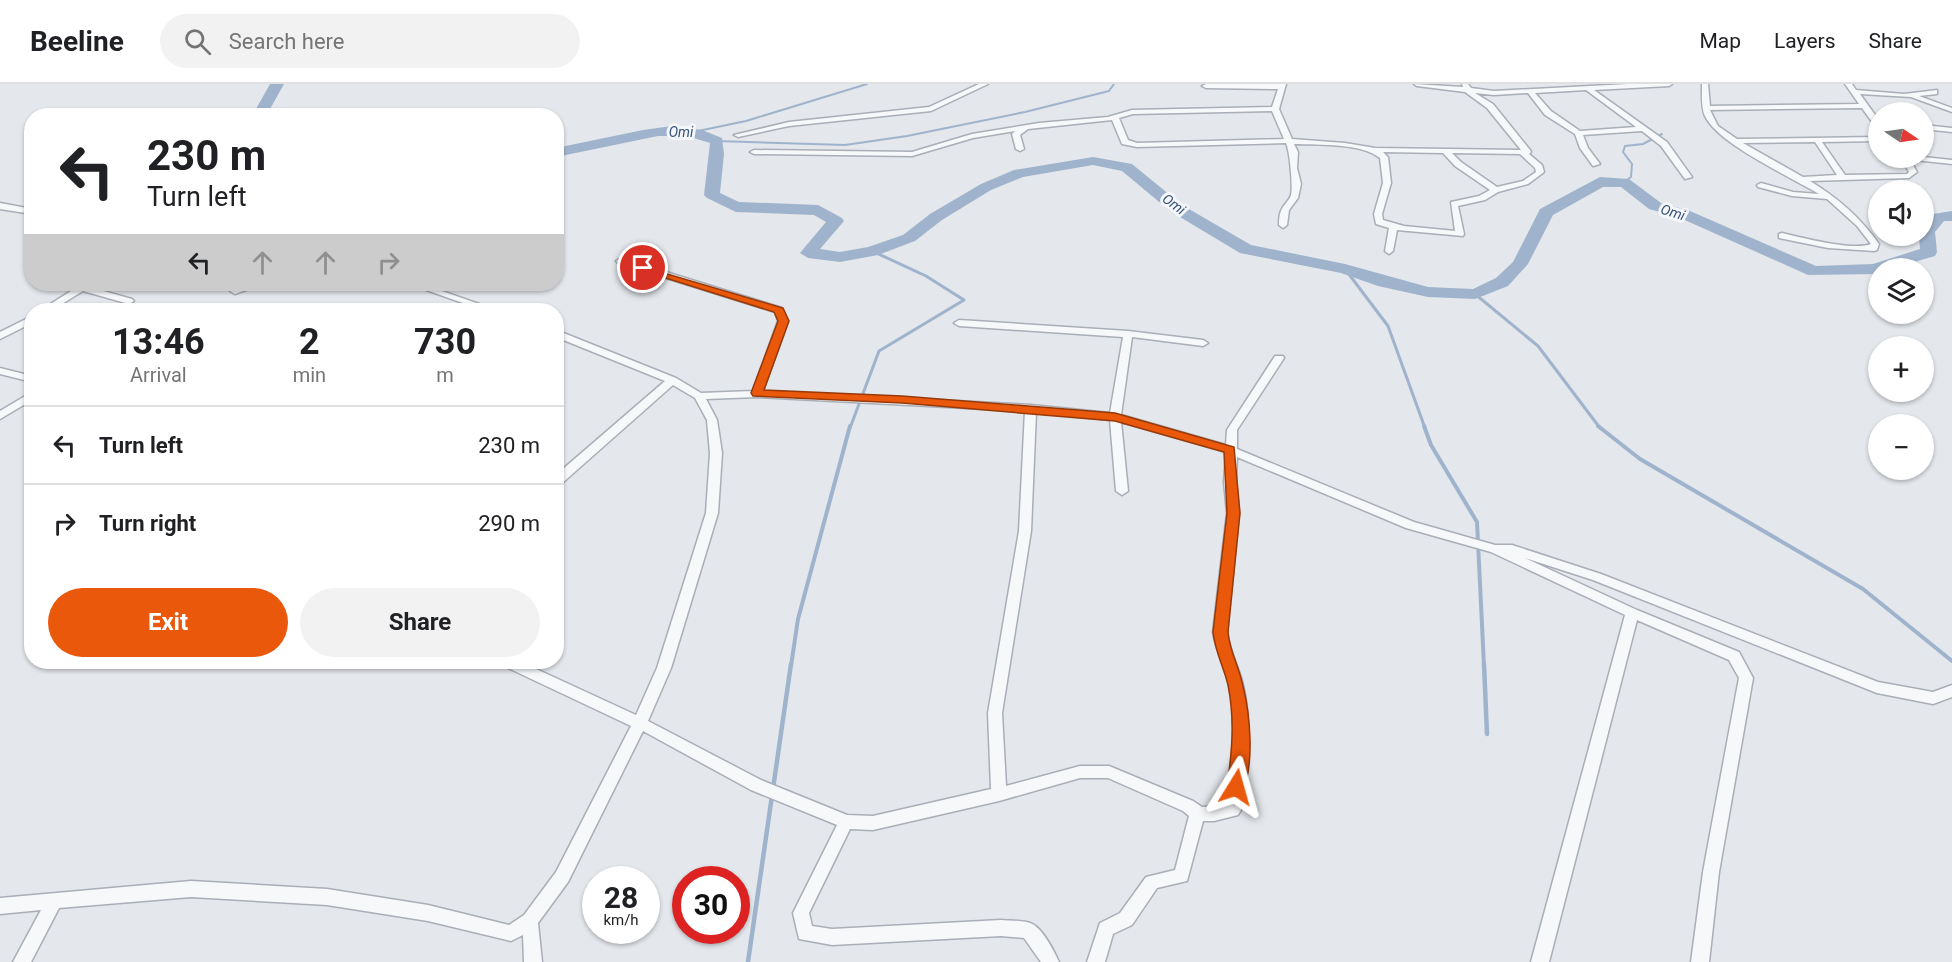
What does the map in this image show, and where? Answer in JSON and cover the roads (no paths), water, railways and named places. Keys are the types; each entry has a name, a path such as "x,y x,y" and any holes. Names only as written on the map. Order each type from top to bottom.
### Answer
{"street":[{"path":"738,135 789,124 931,109 985,84"},
{"path":"1417,84 1530,92 1551,87 1587,88 1669,84"},
{"path":"1705,84 1707,114 1715,127 1828,197 1865,227 1875,244 1874,248 1805,242 1782,236"},
{"path":"1848,84 1868,111"},
{"path":"1206,86 1282,85 1275,109 1294,152 1293,168 1297,184 1294,198 1285,210 1283,225"},
{"path":"1467,88 1490,106 1512,130 1527,149 1524,154"},
{"path":"1587,88 1664,144 1689,177"},
{"path":"1530,92 1548,113 1578,133 1584,148 1596,164"},
{"path":"1856,92 1918,98 1950,109"},
{"path":"1904,96 1934,92"},
{"path":"1707,108 1864,106"},
{"path":"754,152 912,154 972,136 1028,127 1114,118 1132,112 1275,109"},
{"path":"1114,118 1125,142 1137,145 1290,141 1345,145 1375,150 1524,154 1539,167 1540,172 1521,185 1496,190 1482,198 1454,204 1460,234 1441,234 1393,227 1379,222 1378,214 1388,183 1384,157 1375,150"},
{"path":"1020,149 1016,134 1028,127"},
{"path":"1934,128 1952,130"},
{"path":"1578,133 1642,129"},
{"path":"1736,141 1868,139"},
{"path":"1817,140 1843,177"},
{"path":"1445,151 1458,164 1496,190"},
{"path":"1934,160 1952,162"},
{"path":"1802,179 1909,176 1913,172 1911,168"},
{"path":"1761,185 1792,194 1828,197"},
{"path":"0,206 24,210"},
{"path":"1389,251 1393,227"},
{"path":"621,261 779,310 783,321 757,393"},
{"path":"56,303 76,291"},
{"path":"99,291 129,301"},
{"path":"438,291 472,303"},
{"path":"0,336 24,323"},
{"path":"959,323 1128,334 1203,343"},
{"path":"1122,491 1115,417 1128,334"},
{"path":"0,906 191,889 327,897 428,913 511,933 530,921 562,877 640,723 664,668 712,513 716,453 712,420 699,396 672,380 564,336"},
{"path":"524,669 640,723 756,784 846,822 873,823 999,794 1080,772 1109,772 1188,806 1197,815 1206,816 1233,810 1242,740 1235,684 1222,652 1220,632 1233,513 1230,450 1233,430 1279,358"},
{"path":"0,371 24,377"},
{"path":"564,475 672,380"},
{"path":"699,396 757,393 880,398 1030,408 1115,417 1230,450 1410,525 1461,542 1488,548 1512,549 1597,577 1877,687 1933,698 1952,691"},
{"path":"0,416 24,400"},
{"path":"999,794 995,713 1025,531 1030,408"},
{"path":"1488,548 1734,656 1746,678 1711,872 1700,962"},
{"path":"1540,962 1632,613"},
{"path":"1096,962 1106,929 1126,919 1152,882 1181,876 1197,815"},
{"path":"846,822 801,913 805,933 832,937 1000,928 1028,930 1045,951 1050,962"},
{"path":"22,962 55,900"},
{"path":"530,921 533,962"}],"waterway":[{"name":"Omi","path":"264,108 277,84"},
{"path":"698,131 746,121 867,84"},
{"path":"717,141 845,145 907,136 1025,112 1109,91 1114,84"},
{"name":"Omi","path":"564,151 658,131 687,131 702,135 717,141 712,195 736,207 818,210 836,221 808,253 840,257 872,251 909,238 936,217 986,187 1019,173 1093,161 1127,167 1176,208 1246,249 1345,269 1384,282 1428,292 1475,294 1502,282 1520,264 1546,212 1600,182 1624,182 1644,195 1655,206 1684,214 1814,271 1868,269"},
{"path":"1624,182 1631,177 1632,164 1623,152 1625,146 1643,144 1662,134"},
{"name":"Omi","path":"1910,258 1929,252 1927,232 1939,217 1952,216"},
{"path":"850,428 879,351 964,300 926,276 872,251"},
{"path":"1345,269 1388,326 1425,428"},
{"path":"1475,294 1538,346 1599,427"},
{"path":"791,666 798,619 850,426"},
{"path":"1424,426 1431,445 1477,522 1484,666"},
{"path":"1599,427 1640,459 1863,589 1952,661"},
{"path":"748,962 791,664"},
{"path":"1484,664 1487,734"}]}
